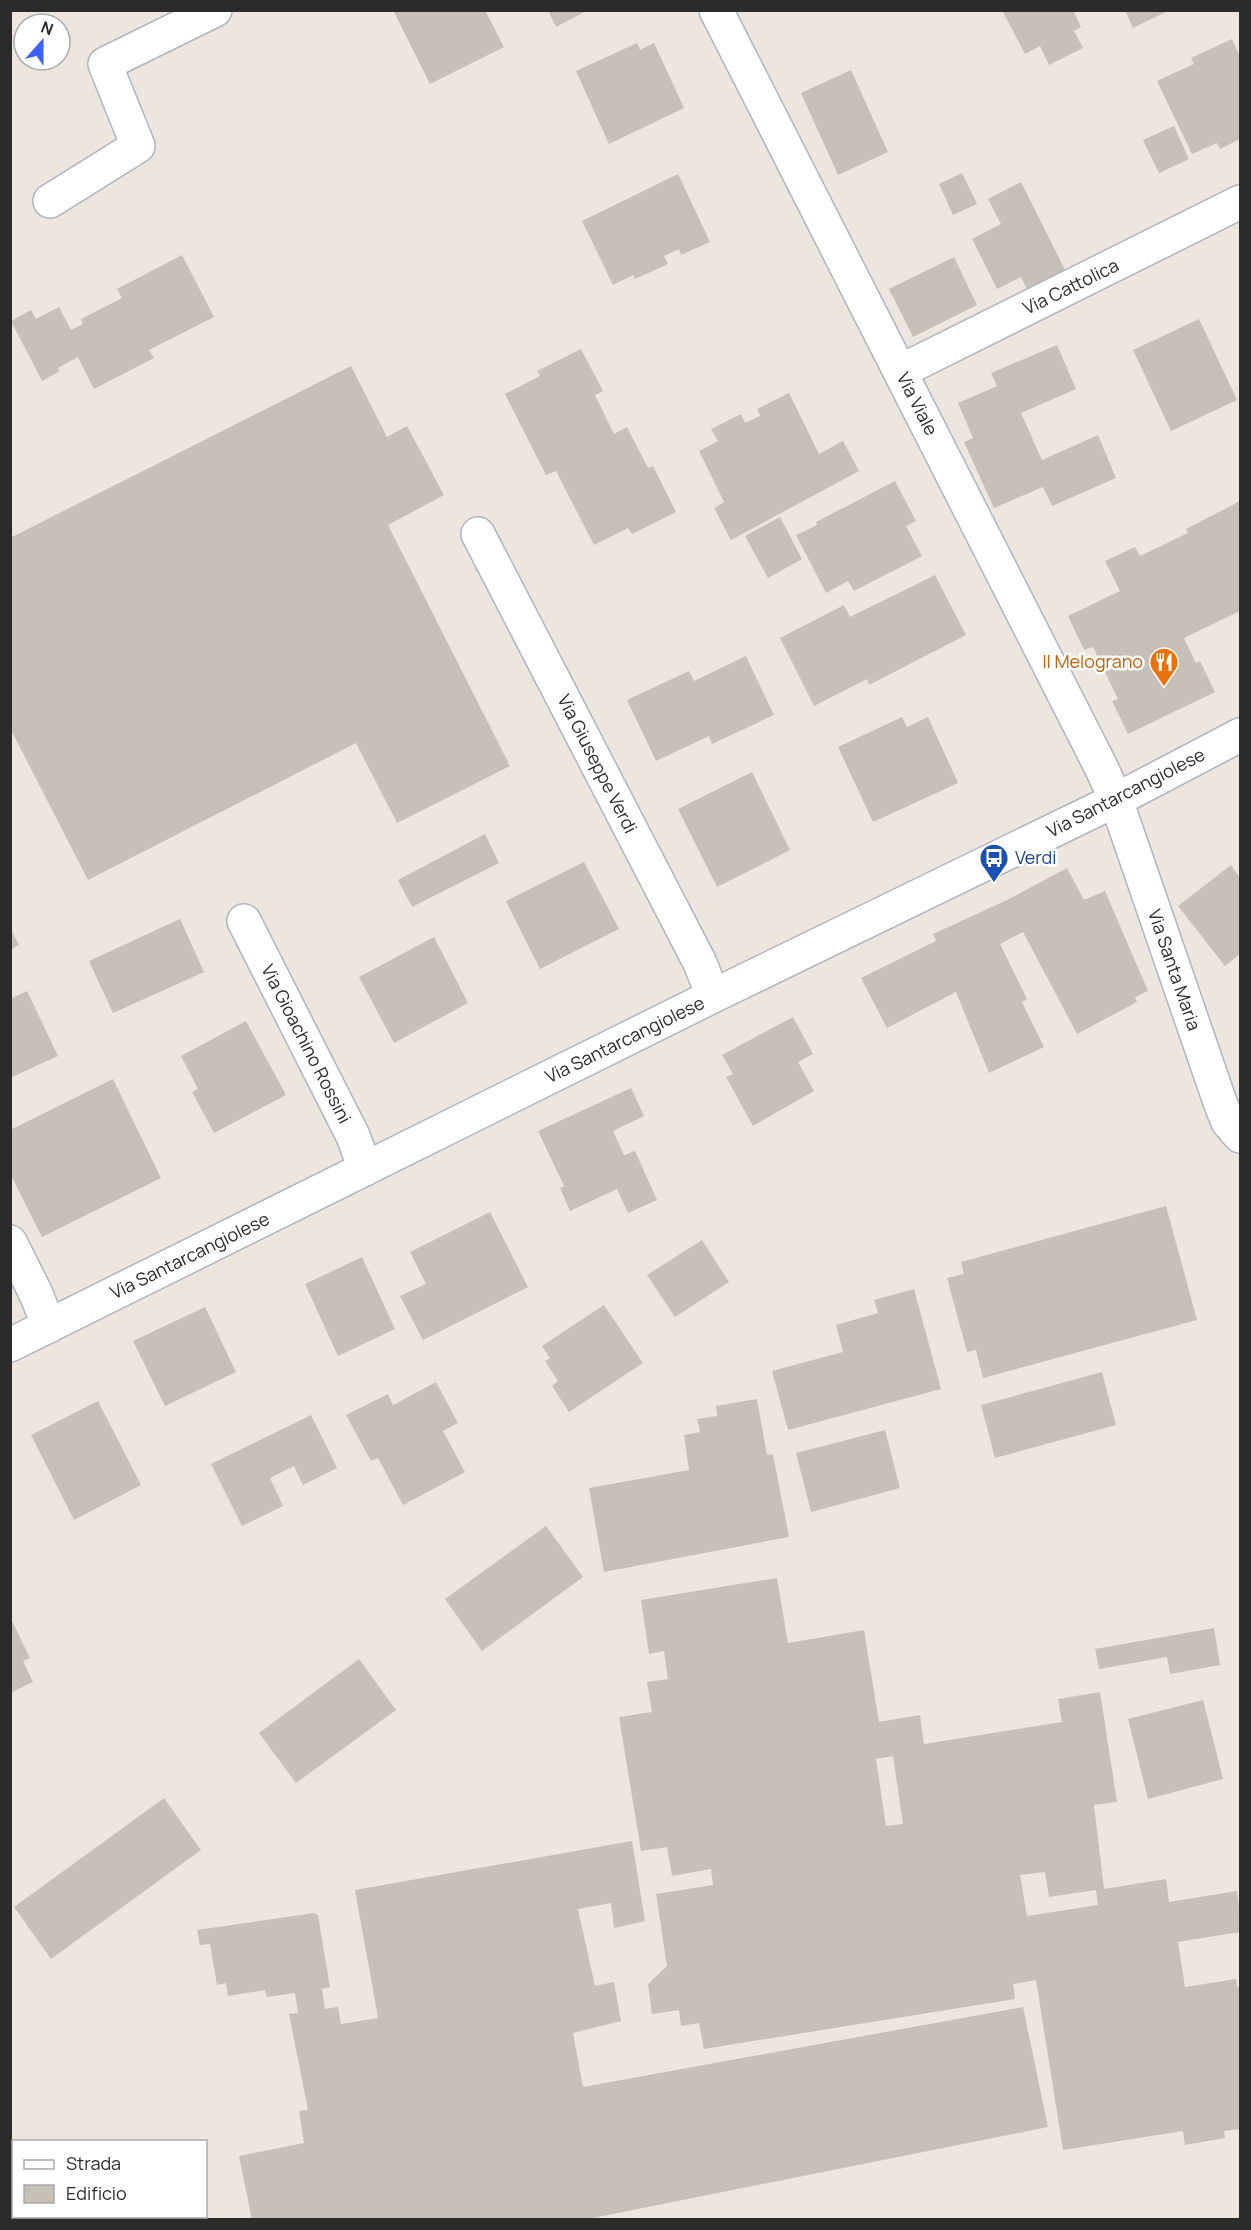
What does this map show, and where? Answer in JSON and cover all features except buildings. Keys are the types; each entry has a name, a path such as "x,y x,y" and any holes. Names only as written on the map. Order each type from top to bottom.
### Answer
{"street":[{"path":"50,201 138,146 105,64 215,10"},
{"name":"Via Viale","path":"727,14 901,371 1116,800"},
{"name":"Via Cattolica","path":"901,371 1240,202"},
{"name":"Via Giuseppe Verdi","path":"478,534 700,963 713,996"},
{"name":"Via Santarcangiolese","path":"10,1346 713,996 1116,800 1240,735"},
{"name":"Via Santa Maria","path":"1116,800 1220,1102 1228,1122 1240,1136"},
{"name":"Via Gioachino Rossini","path":"244,921 353,1136 365,1169"},
{"path":"10,1242 36,1293 49,1326"}],"place":[{"name":"Il Melograno","path":"1164,688"},
{"name":"Verdi","path":"994,884"}]}
